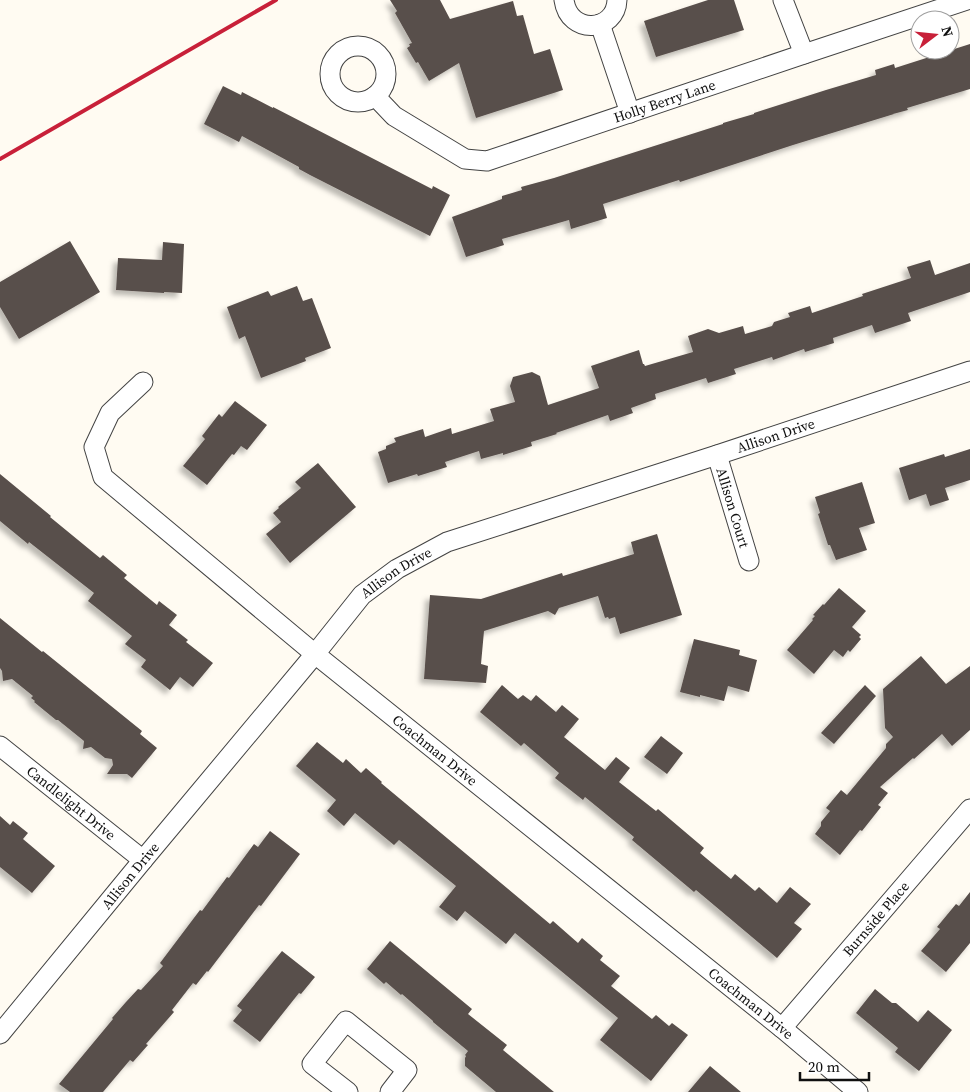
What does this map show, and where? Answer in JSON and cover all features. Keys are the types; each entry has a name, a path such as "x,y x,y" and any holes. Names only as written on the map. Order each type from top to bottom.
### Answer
{"street":[{"path":"564,0 569,15 575,21 583,25 592,26 608,20 614,13 617,0"},
{"path":"783,0 804,54"},
{"name":"Holly Berry Lane","path":"376,96 394,116 465,159 487,161 967,0"},
{"path":"600,24 630,113"},
{"name":"Allison Drive","path":"0,1034 362,596 397,569 447,542 970,371"},
{"name":"Coachman Drive","path":"143,382 110,413 94,447 103,477 315,654 782,1028 858,1092"},
{"name":"Allison Court","path":"717,455 750,561"},
{"name":"Candlelight Drive","path":"0,746 143,860"},
{"name":"Burnside Place","path":"782,1028 970,809"},
{"path":"348,1092 312,1064 346,1021 407,1070 390,1092"}],"building":[{"path":"390,0 440,0 450,19 513,1 517,16 523,15 534,54 550,49 563,90 476,118 459,63 429,81 407,48 412,43"},
{"path":"708,0 734,0 744,30 656,57 644,21"},
{"path":"970,44 970,89 680,182 679,180 603,204 607,218 571,229 569,220 502,239 504,245 466,257 452,217 502,199 502,196 522,190 521,187 876,75 875,70 894,64 895,68 920,60 960,60 960,47"},
{"path":"223,86 241,95 242,92 432,189 433,186 450,195 430,236 310,175 242,136 239,142 204,124"},
{"path":"70,241 100,292 19,339 0,307 0,282"},
{"path":"163,242 184,244 182,293 116,290 118,258 162,260"},
{"path":"930,260 935,275 970,263 970,292 908,313 911,321 875,333 872,325 833,338 834,343 805,352 804,349 773,360 772,357 734,369 736,374 708,383 706,378 655,394 656,399 631,408 633,413 610,421 608,415 531,442 532,446 503,455 503,453 481,459 479,451 445,462 447,467 388,483 378,452 396,442 394,438 423,429 425,437 451,428 452,434 494,421 490,409 515,402 510,386 513,377 532,372 540,376 548,405 599,388 591,366 639,350 645,366 693,352 688,336 708,329 719,333 743,326 745,334 772,326 774,322 790,317 788,313 810,306 812,313 911,278 907,267"},
{"path":"297,286 303,301 312,298 331,348 305,358 306,361 261,378 245,336 239,339 227,307 268,291 271,296"},
{"path":"235,401 267,425 247,450 241,446 234,455 232,454 207,485 183,466 205,439 202,436 219,414 222,417"},
{"path":"970,449 970,480 945,488 949,500 930,506 926,494 909,500 899,468 944,454 945,457"},
{"path":"318,463 356,507 290,563 266,534 281,522 273,513 301,488 295,482"},
{"path":"0,474 100,558 103,555 127,575 124,578 157,605 159,601 177,615 169,625 188,640 186,642 213,663 193,687 180,677 170,690 141,667 146,660 125,644 132,636 88,601 94,593 0,521"},
{"path":"862,482 875,523 859,528 867,550 836,560 830,545 828,545 818,514 820,513 815,497"},
{"path":"657,534 682,615 620,634 615,617 605,618 598,596 559,608 555,615 548,611 484,631 481,664 488,666 486,683 424,679 430,595 481,599 562,573 563,576 634,554 631,542"},
{"path":"839,588 866,611 852,627 861,635 859,637 861,639 843,657 834,650 814,674 787,650 813,620 815,616 813,615"},
{"path":"0,618 142,731 140,734 157,748 132,778 127,774 107,774 113,765 112,759 105,758 91,747 83,749 84,741 34,702 31,698 33,696 12,679 3,681 0,668"},
{"path":"694,639 740,650 739,655 757,660 749,692 728,686 724,701 680,692"},
{"path":"921,656 946,684 970,666 970,730 952,746 942,734 880,787 888,793 878,805 881,807 840,855 815,834 821,826 821,822 830,811 826,808 841,790 847,795 893,737 885,728 883,689"},
{"path":"502,685 518,699 523,695 531,701 536,695 556,712 562,705 579,719 564,737 605,770 616,757 630,768 619,782 656,811 658,809 704,848 700,853 731,879 735,874 755,891 759,887 777,903 790,887 811,904 794,923 802,929 777,958 696,890 694,892 632,840 634,837 585,797 583,800 555,778 559,773 524,743 521,746 480,712"},
{"path":"865,685 876,696 834,744 821,733"},
{"path":"661,736 683,753 667,774 644,757"},
{"path":"317,742 343,763 346,759 361,773 366,768 381,783 550,924 553,921 578,943 582,938 603,956 600,960 620,976 611,986 652,1019 656,1015 669,1026 672,1023 688,1035 651,1081 600,1040 618,1018 515,933 506,944 465,911 457,921 439,907 456,886 399,840 394,845 355,813 344,826 327,811 336,800 296,766"},
{"path":"0,816 10,825 13,821 28,833 23,839 55,866 32,893 0,867"},
{"path":"270,831 300,854 208,972 196,985 193,983 172,1010 174,1012 146,1044 148,1045 133,1062 130,1060 103,1092 70,1092 59,1084 126,1002 138,989 141,990 163,966 160,963 200,910 202,911 227,877 229,878 254,844 258,847"},
{"path":"970,892 970,943 946,972 921,951 940,929 937,927 956,904 959,906"},
{"path":"390,941 472,1009 468,1014 507,1045 503,1050 554,1092 496,1092 465,1066 465,1055 468,1051 402,994 386,982 384,984 367,969"},
{"path":"282,951 315,977 301,994 299,993 260,1042 233,1021 242,1010 237,1006"},
{"path":"875,989 892,1003 896,1003 918,1022 928,1010 952,1030 919,1071 895,1052 898,1048 856,1013"},
{"path":"710,1066 741,1092 688,1092"}],"railway":[{"path":"0,159 276,0"}]}
